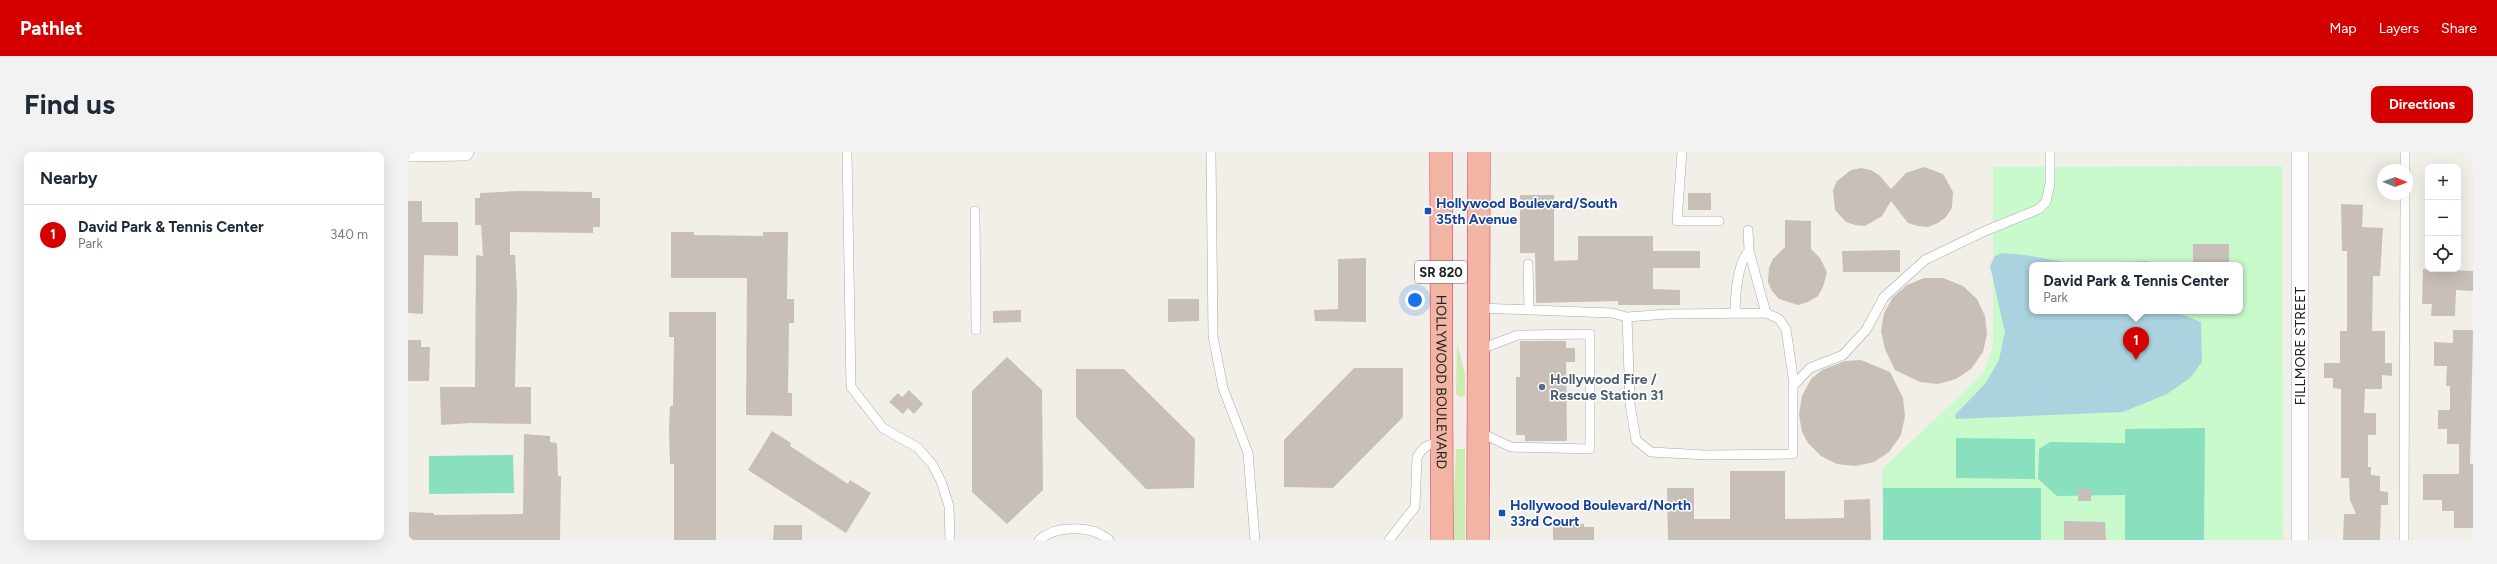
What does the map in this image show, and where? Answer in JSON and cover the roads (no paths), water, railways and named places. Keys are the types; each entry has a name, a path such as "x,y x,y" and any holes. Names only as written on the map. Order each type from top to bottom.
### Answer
{"highway":[{"name":"HOLLYWOOD BOULEVARD","path":"1441,152 1442,540"},
{"name":"SR 820","path":"1478,540 1479,152"}],"street":[{"path":"408,153 464,152"},
{"name":"FILLMORE STREET","path":"2300,152 2300,540"}],"lane":[{"path":"847,152 851,387 883,428 918,448 932,464 941,481 950,506 950,540"},
{"path":"1211,152 1213,336 1223,388 1248,453 1255,540"},
{"path":"1682,152 1677,221 1719,221"},
{"path":"1794,384 1810,368 1844,355 1866,330 1884,296 1925,260 1985,231 2039,210 2046,202 2050,184 2050,152"},
{"path":"2405,152 2405,164"},
{"path":"2404,540 2405,200"},
{"path":"975,211 976,330"},
{"path":"1748,230 1749,251 1766,313"},
{"path":"1735,314 1735,296 1743,257 1749,251"},
{"path":"1528,264 1528,310"},
{"path":"1478,308 1612,313 1627,317 1668,314 1766,313 1780,318 1786,329 1794,384 1793,454 1706,455 1651,452 1636,440 1630,404 1627,317"},
{"path":"1478,350 1518,335 1590,334 1590,449 1511,447 1478,431"},
{"path":"1389,540 1415,507 1417,458 1420,451 1428,444 1442,441"},
{"path":"1039,540 1055,530 1086,530 1099,532 1109,540"}],"water":[{"path":"2002,253 2025,255 2064,262 2029,262 2029,314 2180,314 2201,322 2202,362 2190,378 2167,394 2123,412 1956,419 1955,415 1985,384 1999,360 2005,332 1990,266 1995,256"},
{"path":"2148,261 2150,262 2124,262"}],"place":[{"name":"Hollywood Boulevard/South 35th Avenue","path":"1428,211"},
{"name":"David Park & Tennis Center","path":"2136,360"},
{"name":"Hollywood Fire / Rescue Station 31","path":"1542,387"},
{"name":"Hollywood Boulevard/North 33rd Court","path":"1502,513"}]}
